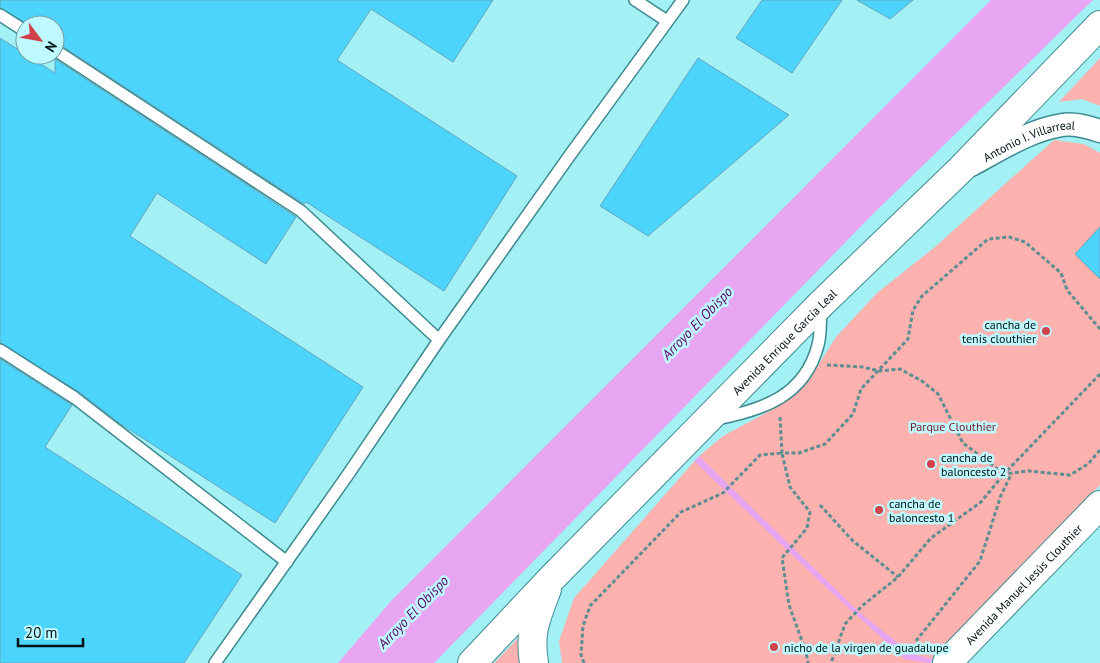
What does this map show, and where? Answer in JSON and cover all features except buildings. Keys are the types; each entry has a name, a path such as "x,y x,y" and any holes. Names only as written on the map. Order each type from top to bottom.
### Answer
{"street":[{"name":"Avenida Enrique García Leal","path":"472,663 821,304 961,169 1100,24"},
{"name":"Antonio I. Villarreal","path":"961,169 1023,138 1064,124 1084,126 1100,131"},
{"name":"Avenida Manuel Jesús Clouthier","path":"953,661 1100,505"},
{"path":"534,663 531,644 534,624 552,579"}],"lane":[{"path":"635,0 667,21"},
{"path":"215,663 440,340 683,0"},
{"path":"0,14 15,24"},
{"path":"65,57 302,211 440,340"},
{"path":"708,421 748,412 778,399 795,387 806,374 818,345 821,304"},
{"path":"0,350 75,398 287,562"}],"path":[{"path":"584,663 581,655 583,626 590,606 681,512 723,493 760,455 799,453 824,444 853,414 861,389 908,339 913,310 922,296 988,239 1009,237 1025,242 1061,274 1067,290 1100,329"},
{"path":"812,362 828,366 863,366 879,371 900,369 922,381 938,394 963,443 1004,474 1028,471 1070,475 1088,464 1100,450"},
{"path":"831,663 845,624 862,606 898,577 931,538 981,502 1004,474 1100,374"},
{"path":"778,399 782,453 790,487 810,512 807,528 782,558 789,605 806,652 808,663"},
{"path":"916,641 980,561 1001,496 1013,473"},
{"path":"820,505 852,541 898,577"}],"green space":[{"path":"1100,58 1100,106 1082,99 1059,102"},
{"name":"Parque Clouthier","path":"1054,140 1084,144 1100,153 1100,485 930,663 562,663 559,641 574,598 699,456 723,436 779,406 810,378 836,337 877,293 935,247"},
{"path":"521,635 522,663 494,663"}],"water":[{"name":"Arroyo El Obispo","path":"991,0 1093,0 873,214 434,663 338,663 391,601"},
{"path":"699,456 860,613 902,646 919,656 934,659 930,663 905,659 831,592 694,461"}],"place":[{"name":"cancha de tenis clouthier","path":"1046,331"},
{"name":"cancha de baloncesto 2","path":"931,464"},
{"name":"cancha de baloncesto 1","path":"879,510"},
{"name":"nicho de la virgen de guadalupe","path":"774,647"}]}
